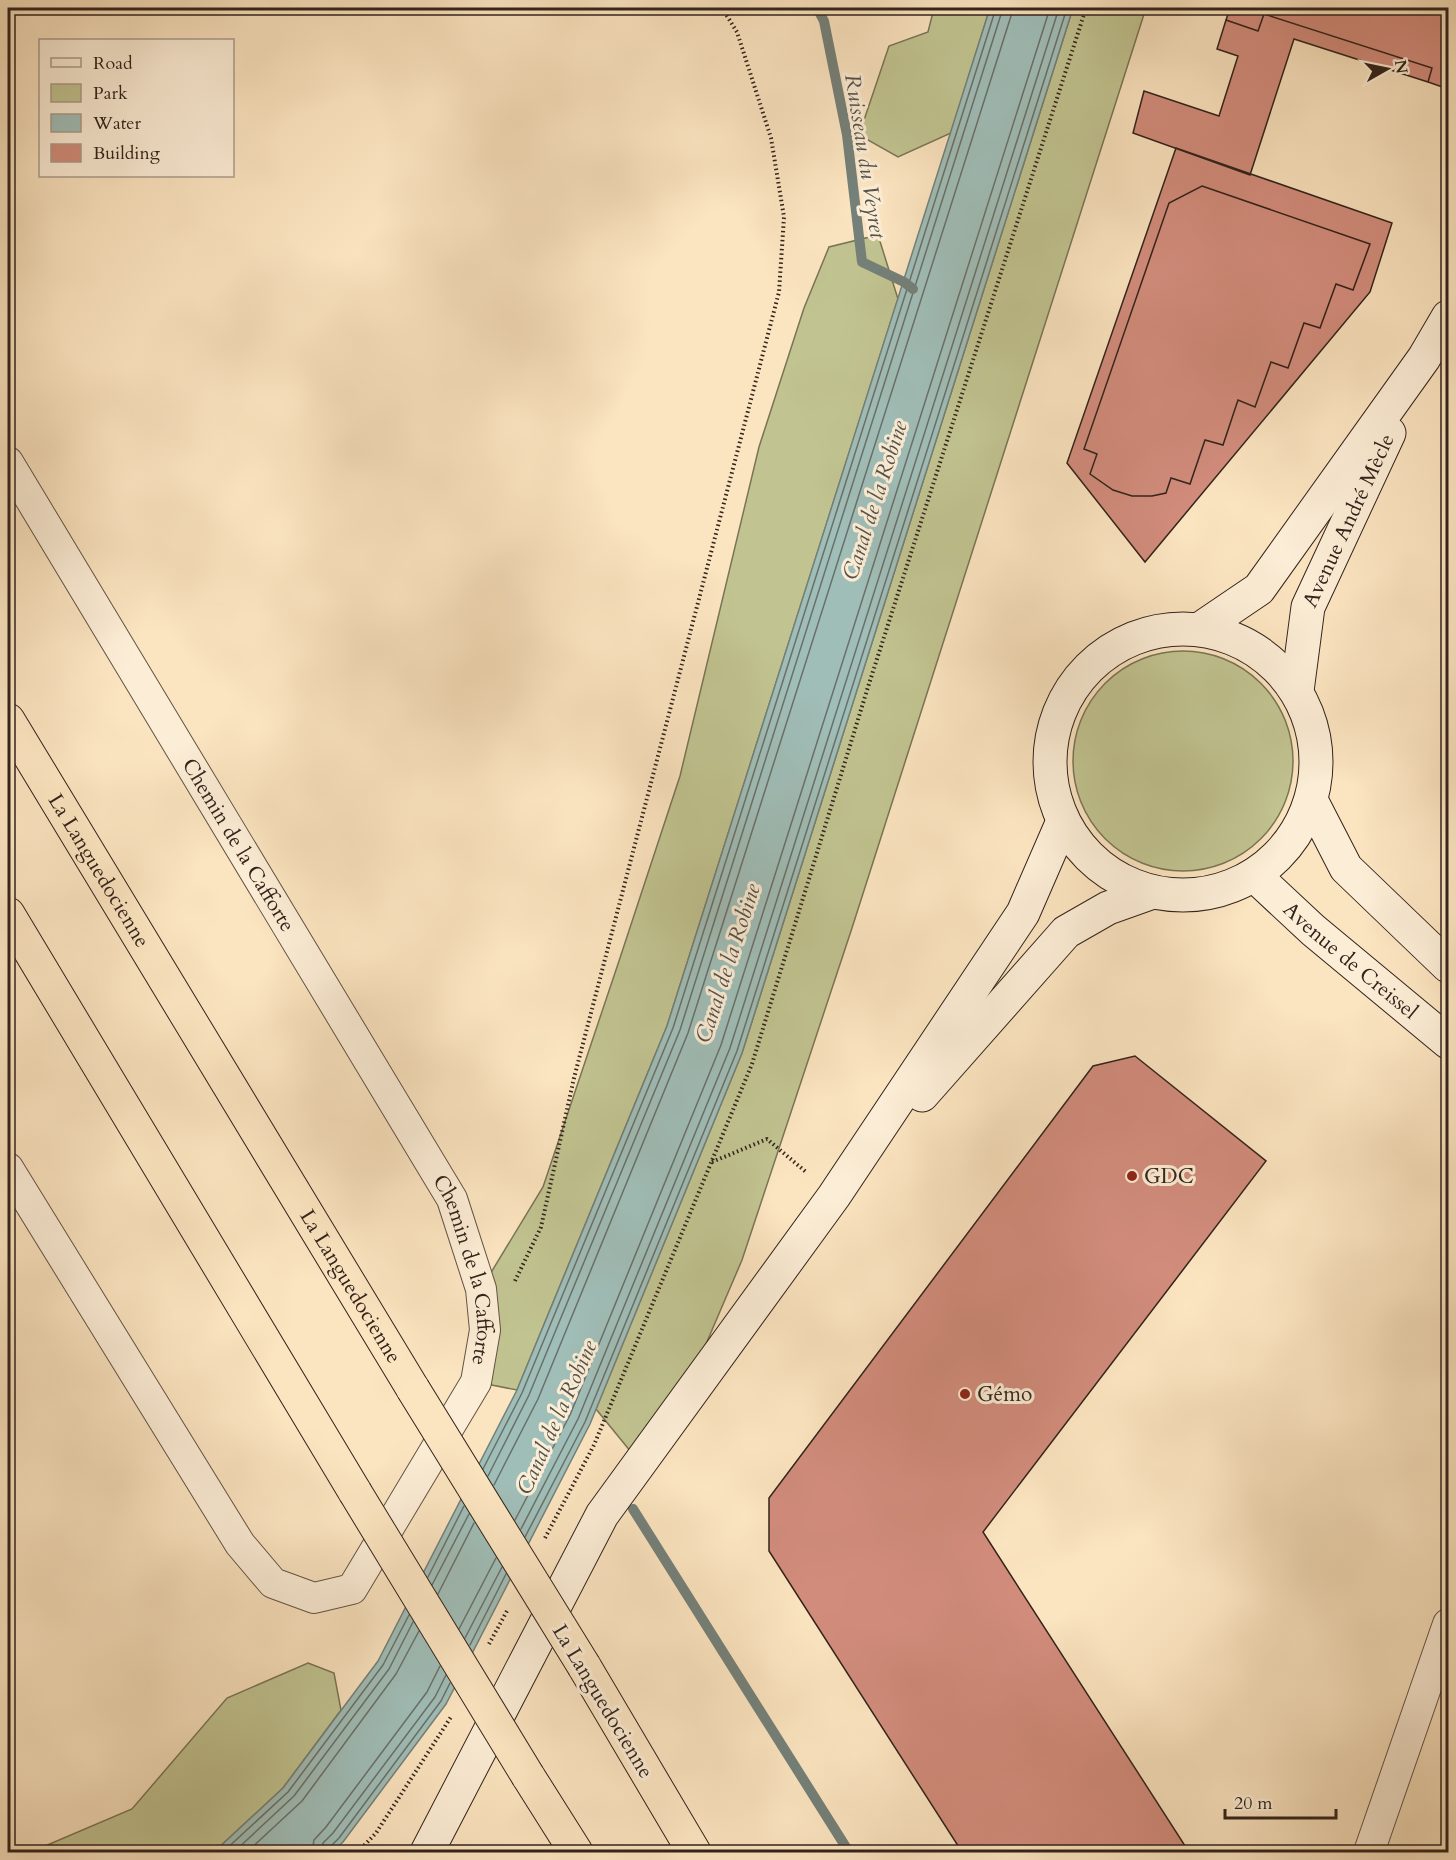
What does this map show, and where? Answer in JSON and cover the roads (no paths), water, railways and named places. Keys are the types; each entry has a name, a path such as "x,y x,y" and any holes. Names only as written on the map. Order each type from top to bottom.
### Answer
{"highway":[{"name":"La Languedocienne","path":"8,720 413,1389 584,1666 694,1852"},
{"path":"8,914 355,1492 576,1852"}],"street":[{"name":"Avenue André Mècle","path":"1200,629 1259,589 1424,358 1449,318"},
{"name":"Avenue André Mècle","path":"1296,691 1308,607 1424,358"},
{"name":"Chemin de la Cafforte","path":"8,462 452,1199 482,1289 485,1330 476,1382 352,1589 314,1598 273,1583 240,1544 8,1168"},
{"path":"1200,629 1238,639 1271,661 1296,691 1311,726 1316,763 1311,800 1298,829 1279,855 1254,875 1223,889 1200,893 1188,895 1153,892 1117,878 1086,853 1063,821 1051,781 1051,740 1063,701 1087,668 1120,643 1159,630 1200,629"},
{"path":"1311,800 1346,868 1449,966"},
{"path":"427,1852 602,1515 834,1196 1023,913 1063,821"},
{"name":"Avenue de Creissel","path":"1254,875 1313,930 1449,1042"},
{"path":"834,1196 1066,932 1108,908 1153,892"},
{"path":"1368,1852 1449,1624"}],"water":[{"name":"Canal de la Robine","path":"990,8 1073,8 742,1053 590,1424 446,1704 343,1842 332,1852 214,1852 283,1788 378,1661 517,1390 667,1026"}],"waterway":[{"name":"Ruisseau du Veyret","path":"817,8 824,21 847,135 862,262 904,282 913,289"},
{"path":"633,1509 849,1852"}],"place":[{"name":"GDC","path":"1132,1176"},
{"name":"Gémo","path":"965,1394"}]}
